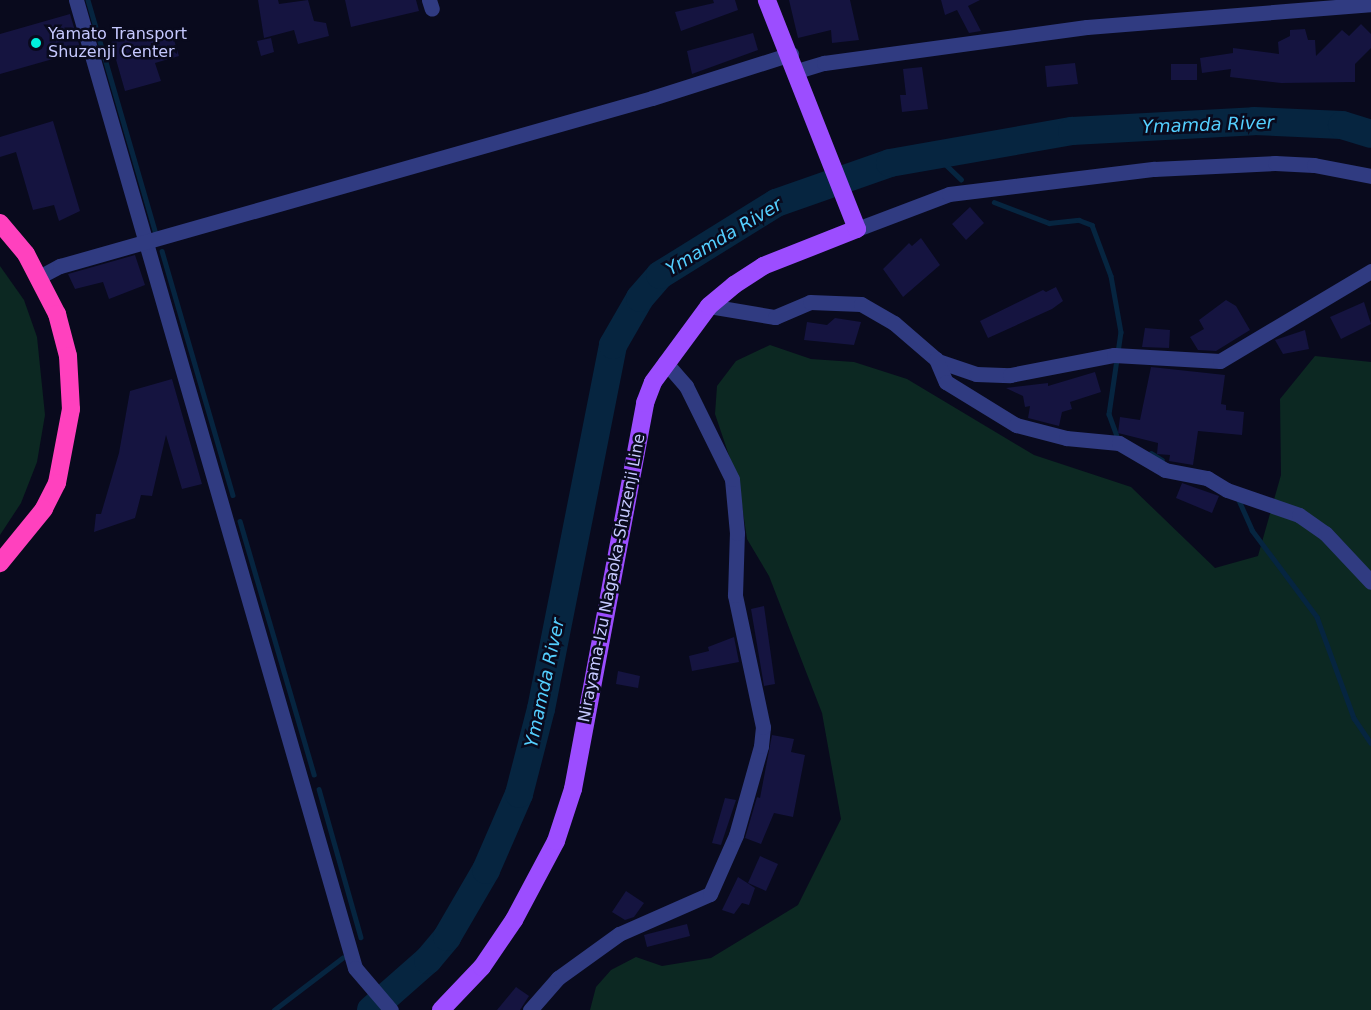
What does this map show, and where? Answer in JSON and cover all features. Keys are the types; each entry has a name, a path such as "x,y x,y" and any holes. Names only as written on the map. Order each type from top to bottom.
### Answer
{"highway":[{"path":"0,223 39,277 57,314 68,356 71,409 66,450 44,509 0,564"}],"main road":[{"path":"767,0 830,153 854,223"},
{"name":"Nirayama-Izu Nagaoka-Shuzenji Line","path":"441,1010 482,967 514,920 556,841 573,789 645,403 665,362 710,306 762,266 854,223"}],"street":[{"path":"76,0 355,968 391,1010"},
{"path":"797,71 824,63 1087,27 1267,6 1371,4"},
{"path":"39,277 60,266 652,98 790,54"},
{"path":"854,223 949,194 1154,169 1275,163 1314,165 1371,176"},
{"path":"710,306 775,317 810,302 861,304 894,323 936,359 976,374 1010,375 1120,355 1220,361 1371,271"},
{"path":"936,359 946,382 1016,425 1065,438 1119,442 1165,470 1207,478 1299,515 1325,533 1371,582"},
{"path":"530,1010 558,978 619,934 710,894 736,835 761,747 763,727 735,595 737,533 732,479 686,386 665,362"}],"green space":[{"path":"0,266 24,300 37,337 45,415 37,462 21,503 0,535"},
{"path":"770,345 811,359 854,362 907,379 1034,455 1131,487 1215,568 1258,556 1281,475 1280,399 1315,356 1371,362 1371,1010 590,1010 596,987 611,970 636,957 662,966 711,958 798,905 841,819 822,713 769,576 747,539 739,485 715,414 717,386 736,361"}],"building":[{"path":"258,0 278,0 279,4 308,0 314,21 326,23 329,36 298,44 294,30 264,38"},
{"path":"345,0 416,0 419,11 351,27"},
{"path":"713,0 735,0 738,10 681,31 675,12 714,3"},
{"path":"789,0 850,0 859,40 832,43 831,30 798,38"},
{"path":"941,0 980,0 968,6 981,31 969,33 957,10 945,15"},
{"path":"70,14 81,51 0,74 0,34"},
{"path":"1361,24 1371,34 1371,48 1355,64 1355,82 1281,83 1230,77 1231,69 1202,73 1200,58 1233,53 1233,48 1279,54 1278,42 1290,36 1290,30 1305,29 1308,40 1315,40 1316,56 1342,30 1349,36"},
{"path":"171,30 179,56 155,63 161,81 125,91 111,42"},
{"path":"753,33 758,50 692,74 687,51"},
{"path":"271,38 274,52 261,56 257,41"},
{"path":"1075,63 1078,84 1047,87 1045,66"},
{"path":"1171,64 1197,64 1197,80 1171,80"},
{"path":"922,67 928,109 902,112 900,95 906,95 903,69"},
{"path":"53,121 80,211 59,221 54,205 33,210 16,152 0,157 0,137"},
{"path":"970,207 984,223 966,240 952,224"},
{"path":"921,238 940,265 903,297 883,269 909,243 912,246"},
{"path":"135,255 145,285 109,299 103,282 75,289 68,274"},
{"path":"1056,287 1063,301 1052,309 988,338 980,321 1043,290 1046,292"},
{"path":"1226,300 1236,306 1250,330 1216,351 1198,350 1190,337 1204,329 1199,320"},
{"path":"1364,302 1371,324 1341,339 1330,317"},
{"path":"835,318 861,322 854,345 804,340 807,322 827,325"},
{"path":"1145,328 1170,330 1169,348 1142,347"},
{"path":"1305,330 1309,349 1283,354 1275,340"},
{"path":"1151,367 1225,375 1221,404 1226,405 1226,410 1244,412 1242,435 1198,431 1193,465 1169,461 1170,455 1157,454 1158,443 1118,433 1120,417 1140,420"},
{"path":"1095,372 1101,392 1070,402 1072,409 1062,412 1059,426 1028,418 1030,406 1025,407 1023,396 1006,388 1048,383 1048,386"},
{"path":"172,379 202,484 182,489 166,435 152,496 141,495 135,518 94,532 96,514 101,514 119,453 130,391"},
{"path":"1182,483 1219,496 1212,513 1176,498"},
{"path":"764,606 775,684 764,686 751,609"},
{"path":"734,637 739,662 692,671 689,656 709,651 708,647"},
{"path":"618,671 640,676 638,688 616,684"},
{"path":"772,735 794,739 791,752 805,755 793,817 774,813 761,844 745,838 757,797 760,798"},
{"path":"725,798 736,800 721,845 712,843"},
{"path":"760,856 778,864 766,891 748,883"},
{"path":"738,877 755,888 749,905 742,903 734,914 722,910"},
{"path":"626,891 644,903 634,917 625,920 612,912"},
{"path":"687,924 690,936 647,947 644,935"},
{"path":"516,987 529,996 520,1010 497,1010"}],"waterway":[{"path":"88,0 155,230"},
{"name":"Ymamda River","path":"371,1010 428,960 447,937 486,870 519,794 541,709 613,345 640,298 660,275 776,203 890,163 1072,131 1254,121 1342,125 1371,134"},
{"path":"936,155 961,179"},
{"path":"994,202 1049,223 1079,220 1092,225 1111,276 1121,332 1109,414 1117,436"},
{"path":"162,251 233,495"},
{"path":"1151,453 1162,460"},
{"path":"1238,498 1252,530 1317,617 1354,718 1371,743"},
{"path":"240,521 314,774"},
{"path":"319,789 361,937"},
{"path":"274,1010 342,958"}],"place":[{"name":"Yamato Transport Shuzenji Center","path":"36,43"}]}
